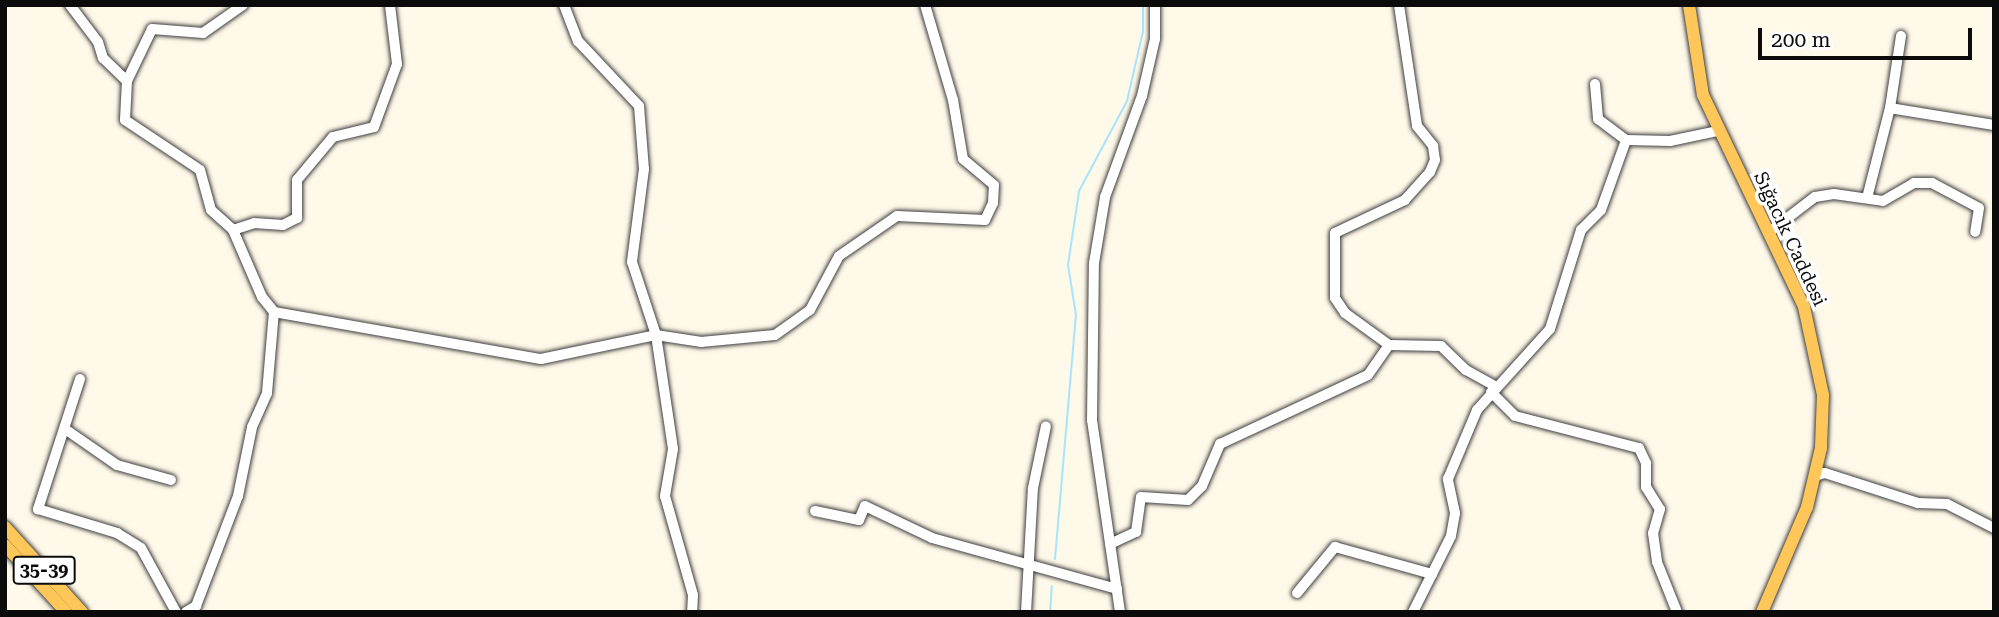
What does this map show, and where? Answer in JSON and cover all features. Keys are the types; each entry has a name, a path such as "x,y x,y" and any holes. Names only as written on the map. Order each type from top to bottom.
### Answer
{"main road":[{"name":"Sığacık Caddesi","path":"1689,5 1695,64 1717,131 1804,307 1818,367 1823,421 1815,476 1792,546 1762,612"},
{"name":"35-39","path":"5,527 82,612"},
{"name":"35-39","path":"5,545 66,612"}],"street":[{"path":"70,5 98,42 103,58 127,81"},
{"path":"243,5 203,33 152,29 127,81 125,120 200,170 211,210 233,230 262,297 274,312 541,359 656,335 701,342 775,335 810,310 839,256 897,216 985,220 993,203 994,185 963,159 953,100 925,5"},
{"path":"233,230 254,223 283,225 297,218 297,180 333,138 374,127 397,64 390,5"},
{"path":"564,5 578,41 639,106 644,169 632,262 656,335 673,449 665,496 693,595 692,612"},
{"path":"1120,612 1092,420 1094,263 1105,197 1142,96 1155,39 1155,5"},
{"path":"1399,5 1407,37 1416,121 1433,146 1435,160 1425,179 1405,200 1339,229 1332,248 1339,307 1389,345 1441,346 1466,370 1493,389 1515,416 1639,447 1646,463 1646,487 1660,509 1653,533 1657,562 1677,612"},
{"path":"1867,198 1890,108 1900,36"},
{"path":"1595,85 1598,119 1626,140 1670,141 1717,131"},
{"path":"1890,108 1994,125"},
{"path":"1413,612 1454,523 1450,472 1465,447 1477,410 1493,389 1517,368 1550,329 1581,230 1601,210 1626,140"},
{"path":"1768,233 1815,197 1883,201 1914,183 1932,183 1979,208 1975,232"},
{"path":"186,612 196,606 238,496 252,427 267,393 274,312"},
{"path":"1110,544 1136,532 1141,497 1188,500 1202,486 1220,444 1368,376 1389,345"},
{"path":"80,379 38,509 117,533 141,548 176,612"},
{"path":"1026,612 1033,488 1046,426"},
{"path":"65,429 117,465 171,480"},
{"path":"1815,476 1825,473 1918,503 1947,505 1994,528"},
{"path":"815,511 859,520 865,506 932,538 1027,567 1117,589"},
{"path":"1297,593 1335,547 1432,574"}],"waterway":[{"path":"1055,559 1076,315 1068,265 1079,191 1127,101 1143,31 1143,5"},
{"path":"1050,612 1052,586"}]}
